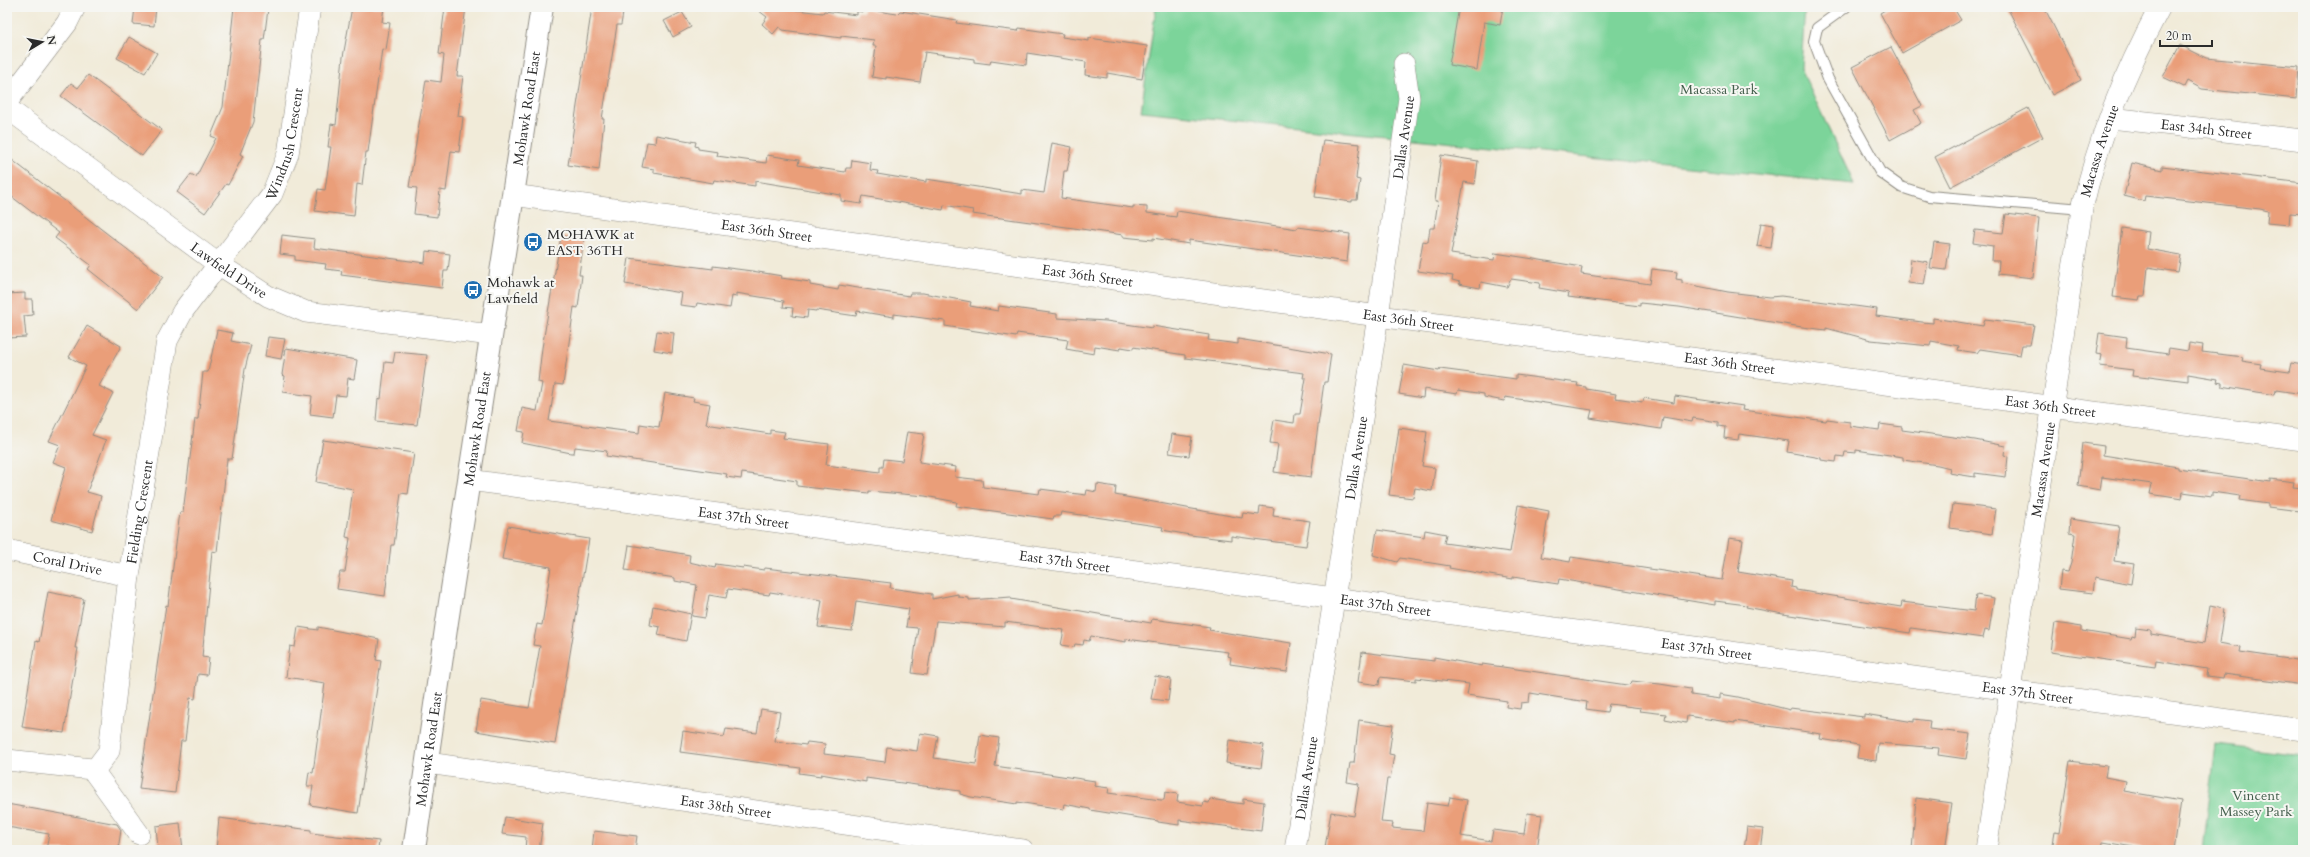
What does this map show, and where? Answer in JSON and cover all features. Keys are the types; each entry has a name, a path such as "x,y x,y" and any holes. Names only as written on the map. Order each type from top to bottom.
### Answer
{"main road":[{"name":"Mohawk Road East","path":"414,850 542,7"}],"street":[{"path":"7,102 67,23 75,7"},
{"name":"Windrush Crescent","path":"218,264 272,194 288,154 310,7"},
{"name":"Macassa Avenue","path":"1986,850 2054,405 2082,209 2091,169 2133,62 2160,7"},
{"name":"Dallas Avenue","path":"1295,850 1378,316 1409,98 1404,64"},
{"name":"Lawfield Drive","path":"7,108 218,264 268,296 306,312 491,335"},
{"name":"East 34th Street","path":"2111,118 2303,140"},
{"name":"East 36th Street","path":"514,195 1378,316 2054,405 2303,440"},
{"name":"Fielding Crescent","path":"92,769 97,767 109,751 128,576 167,341 183,311 218,264"},
{"name":"East 37th Street","path":"469,480 2303,730"},
{"name":"Coral Drive","path":"7,550 128,576"},
{"path":"7,760 92,769 139,834"},
{"name":"East 38th Street","path":"428,763 1023,850"}],"lane":[{"path":"1846,7 1817,28 1814,42 1828,79 1880,172 1901,187 1929,196 2082,209"}],"green space":[{"name":"Macassa Park","path":"1156,7 1805,7 1801,69 1854,184 1141,111"},
{"name":"Vincent Massey Park","path":"2216,745 2303,755 2303,850 2203,850"}],"building":[{"path":"135,7 156,7 154,26 133,24"},
{"path":"234,7 268,9 264,40 262,40 253,122 240,154 243,156 228,185 226,184 205,213 177,192 191,174 196,177 216,138 211,136 223,107"},
{"path":"352,7 384,7 382,22 390,23 386,50 382,49 368,152 366,152 362,185 357,184 354,216 315,211 318,189 325,190 331,147 328,147 331,124 336,125 343,57"},
{"path":"445,7 466,7 457,76 463,76 458,116 463,117 459,152 451,151 446,191 440,190 437,217 414,214 417,188 409,187 426,80 441,82 444,55 439,54"},
{"path":"592,7 624,7 621,25 617,25 602,119 604,119 599,170 568,165"},
{"path":"754,7 793,7 796,10 823,13 824,11 857,15 857,11 863,12 864,9 897,14 900,11 957,20 956,23 1018,31 1019,28 1063,34 1062,37 1089,41 1089,38 1147,46 1142,79 1107,73 1107,78 1085,75 1086,62 1027,53 1026,65 991,60 990,64 974,62 974,59 925,52 920,82 886,77 886,79 872,77 876,46 873,46 874,40 841,36 841,38 783,30 779,27 773,34 762,24 767,17"},
{"path":"1459,7 1503,7 1500,25 1484,22 1477,70 1449,65"},
{"path":"1890,7 1953,7 1961,20 1902,53 1880,13"},
{"path":"2007,7 2044,7 2081,80 2052,95"},
{"path":"682,12 691,27 673,37 664,21"},
{"path":"129,37 157,53 145,73 117,58"},
{"path":"2180,45 2206,58 2299,67 2297,99 2202,89 2187,81 2184,87 2163,77"},
{"path":"1891,47 1922,106 1914,110 1921,123 1890,140 1852,67"},
{"path":"88,75 162,130 142,156 61,96 71,83 78,88"},
{"path":"2028,108 2043,137 1950,187 1935,157"},
{"path":"656,135 696,142 695,146 698,147 698,149 718,152 717,156 766,163 767,155 799,160 798,165 845,172 846,168 851,168 852,160 871,163 870,170 878,171 877,174 926,182 926,179 1022,194 1022,190 1044,193 1052,143 1072,147 1067,171 1064,171 1061,198 1133,208 1133,206 1147,207 1147,213 1176,217 1177,211 1297,229 1298,227 1350,234 1347,262 1189,240 1189,244 1153,238 1153,240 1123,237 1123,235 972,214 973,210 944,205 943,210 863,196 861,204 841,201 841,195 755,181 755,186 714,180 713,183 654,173 654,169 642,167 647,142 655,143"},
{"path":"1323,140 1360,144 1356,179 1360,180 1357,200 1352,200 1352,202 1315,197"},
{"path":"1441,155 1478,161 1475,184 1464,182 1451,254 1494,260 1495,253 1582,267 1581,274 1650,284 1652,269 1677,272 1676,279 1682,280 1682,283 1728,292 1770,297 1781,296 1877,309 1876,316 1922,322 1933,323 1933,318 1983,326 1985,319 2034,325 2030,345 2022,345 2020,355 1980,349 1977,353 1958,350 1959,346 1931,341 1930,346 1871,340 1826,328 1826,330 1802,327 1679,307 1640,303 1640,306 1568,297 1569,293 1539,288 1540,283 1511,279 1507,287 1481,282 1480,288 1459,284 1460,282 1452,280 1453,276 1418,271 1423,241 1428,242 1430,228 1434,228 1438,201 1435,201"},
{"path":"7,156 163,277 138,309 88,269 91,265 55,238 59,233 7,193"},
{"path":"2132,163 2162,170 2162,166 2303,183 2303,214 2290,213 2289,225 2267,223 2268,211 2260,209 2145,196 2144,201 2124,196"},
{"path":"2006,214 2039,218 2033,278 1998,274 1999,261 1992,261 1993,246 1973,243 1975,230 2003,233"},
{"path":"1761,223 1774,225 1771,248 1757,246"},
{"path":"2122,228 2149,232 2147,249 2181,255 2178,272 2148,267 2145,296 2140,296 2139,300 2113,297"},
{"path":"282,235 315,239 314,248 425,263 426,251 450,254 448,271 444,271 442,288 341,275 342,271 325,269 326,264 295,260 295,256 280,254"},
{"path":"561,236 584,239 579,275 582,275 578,308 574,307 563,385 555,384 549,421 639,433 640,424 659,427 665,393 694,398 693,401 710,404 706,424 770,434 770,430 785,432 783,438 829,444 826,465 880,472 880,467 883,467 884,459 902,461 907,432 924,434 919,462 956,467 955,477 982,480 983,487 1039,494 1040,489 1086,495 1087,490 1096,492 1097,484 1116,487 1115,495 1242,518 1243,513 1259,515 1260,506 1274,508 1273,516 1310,521 1306,546 1231,536 1231,540 1190,535 1162,530 1163,527 1061,512 1060,516 1054,516 1053,519 956,506 957,502 925,496 869,491 869,493 797,486 797,481 742,473 741,479 726,477 727,474 606,456 607,451 575,447 574,453 571,453 522,443 524,432 518,431 522,408 537,411 542,383 538,382 542,348"},
{"path":"1934,242 1950,244 1946,270 1930,268"},
{"path":"629,258 713,269 713,266 752,271 782,276 781,278 810,282 810,285 838,290 839,285 909,296 910,293 923,293 971,302 970,306 998,311 999,306 1057,314 1057,318 1106,321 1152,328 1152,326 1209,335 1208,340 1238,344 1238,339 1331,354 1327,382 1324,382 1311,477 1274,472 1278,444 1270,443 1274,420 1294,423 1295,414 1300,414 1306,378 1303,378 1304,373 1185,358 1185,355 1133,347 1133,349 1121,347 1120,350 1095,346 1094,354 1066,349 1068,340 1017,333 1016,337 945,326 945,321 894,314 894,317 857,311 856,316 808,310 807,318 792,316 793,308 783,307 784,301 736,293 736,297 732,296 730,308 697,303 696,307 680,305 682,293 625,284"},
{"path":"1911,259 1928,262 1924,285 1908,283"},
{"path":"25,293 25,299 32,299 33,315 24,316 26,337 7,338 7,294"},
{"path":"87,326 121,346 99,386 113,393 92,435 106,440 87,492 101,496 92,531 51,520 66,467 53,462 60,445 49,441 86,366 69,357"},
{"path":"217,330 233,333 231,341 251,345 245,369 232,459 227,459 217,552 212,551 202,657 209,658 207,675 198,674 195,699 190,698 185,741 181,741 175,793 139,789 166,605 168,606 180,512 183,512 195,419 198,419 203,372 208,372"},
{"path":"657,331 674,333 672,353 654,350"},
{"path":"2099,333 2127,337 2126,348 2168,354 2169,348 2188,351 2189,343 2203,345 2202,352 2243,357 2242,361 2261,364 2260,368 2289,372 2291,363 2303,365 2303,394 2276,390 2275,395 2222,386 2222,383 2217,382 2218,379 2188,374 2188,381 2149,376 2149,378 2132,376 2133,370 2100,366 2102,355 2096,354"},
{"path":"268,337 285,339 281,359 265,356"},
{"path":"286,348 357,360 354,379 348,378 346,396 336,395 333,417 310,414 312,396 283,392 285,376 282,375"},
{"path":"395,352 427,355 417,425 376,421 378,398 381,399 385,362 393,363"},
{"path":"1404,365 1439,371 1440,369 1516,379 1516,375 1578,383 1577,386 1586,387 1586,389 1616,394 1615,398 1643,402 1644,398 1674,403 1675,396 1743,406 1742,410 1826,421 1827,419 1850,422 1850,426 1879,430 1880,424 1902,427 1902,430 1975,440 2005,446 2004,455 2008,456 2006,477 1975,473 1975,477 1949,473 1950,468 1938,465 1903,460 1903,457 1856,450 1856,453 1845,452 1844,457 1837,456 1836,462 1821,460 1821,458 1787,452 1789,441 1739,434 1738,440 1724,438 1725,427 1718,426 1718,422 1693,418 1692,422 1663,417 1661,429 1590,418 1592,410 1505,397 1504,401 1484,397 1484,394 1458,390 1457,394 1424,389 1423,398 1399,394"},
{"path":"1399,428 1427,432 1422,466 1435,468 1432,491 1415,488 1413,498 1389,495"},
{"path":"1172,434 1192,437 1189,456 1169,453"},
{"path":"323,440 414,453 408,494 401,493 394,545 391,545 385,596 337,589 340,572 345,572 350,538 346,537 353,489 316,482"},
{"path":"2083,443 2104,446 2103,455 2178,467 2178,469 2271,482 2271,479 2294,482 2293,487 2303,488 2300,511 2268,507 2268,504 2239,500 2240,496 2212,492 2212,496 2183,492 2182,499 2150,494 2152,484 2102,477 2100,490 2078,486"},
{"path":"1953,504 1996,509 1992,534 1950,528"},
{"path":"1518,505 1549,511 1541,557 1570,562 1571,557 1722,580 1729,538 1743,540 1738,572 1792,581 1791,587 1796,588 1796,590 1901,607 1902,602 1974,611 1976,595 1994,598 1989,631 1985,630 1983,638 1911,628 1910,633 1783,614 1746,607 1747,605 1715,601 1715,605 1559,579 1558,584 1513,577 1513,579 1449,568 1450,566 1400,558 1397,562 1373,555 1377,530 1424,537 1425,530 1446,534 1444,543 1510,552"},
{"path":"2070,519 2119,526 2114,561 2134,564 2131,584 2095,577 2093,593 2059,589 2061,571 2068,572 2071,563 2075,534 2069,533"},
{"path":"508,526 589,539 555,744 476,731 481,700 529,708 540,646 533,645 537,624 542,625 551,567 502,559"},
{"path":"629,545 690,555 689,562 715,568 716,564 764,570 765,568 891,583 890,588 932,594 932,599 958,594 958,597 969,598 969,600 1011,597 1011,599 1151,623 1152,619 1210,627 1209,630 1291,643 1287,672 1230,664 1231,657 1227,656 1228,652 1126,639 1126,642 1091,636 1089,641 1084,640 1083,645 1075,644 1074,647 1061,645 1064,630 1005,622 1005,627 936,621 927,675 912,673 918,628 906,627 909,609 856,601 852,631 818,627 822,600 770,592 769,595 728,589 726,598 709,595 705,618 692,616 697,585 675,581 675,578 625,570"},
{"path":"48,592 84,599 75,648 78,648 64,733 22,727 36,641 39,642"},
{"path":"653,606 691,614 686,641 658,635 660,627 650,625"},
{"path":"2210,606 2224,609 2219,643 2241,647 2240,652 2303,661 2303,685 2224,674 2223,678 2206,676 2207,669 2156,661 2155,667 2051,652 2055,623 2082,627 2082,631 2131,639 2132,636 2135,637 2136,628 2151,630 2151,634 2204,643"},
{"path":"298,627 318,630 318,627 379,639 376,660 381,661 358,813 310,805 313,786 307,786 309,772 313,773 325,683 286,677 290,646 295,647"},
{"path":"1362,652 1434,661 1434,657 1482,666 1482,664 1627,685 1631,684 1632,681 1660,684 1690,689 1691,695 1720,699 1720,694 1790,710 1790,708 1864,717 1864,714 1914,722 1914,719 1930,721 1929,729 1970,734 1966,759 1938,755 1939,748 1878,743 1876,761 1857,758 1859,745 1820,739 1821,734 1735,721 1735,723 1687,716 1686,723 1665,719 1666,714 1640,711 1641,708 1609,704 1607,712 1586,709 1587,702 1530,693 1529,702 1521,703 1520,709 1506,707 1507,701 1467,695 1469,684 1416,678 1416,681 1380,677 1379,685 1358,682"},
{"path":"1155,676 1171,679 1168,701 1151,699"},
{"path":"761,709 780,712 775,741 806,745 807,742 825,744 824,754 885,762 887,747 917,751 920,733 938,736 934,758 976,764 980,735 999,738 995,766 1095,781 1094,786 1109,788 1108,793 1164,800 1165,792 1178,794 1177,802 1203,806 1204,802 1209,803 1210,799 1243,804 1243,799 1264,802 1261,831 1179,820 1179,825 1090,810 1064,804 1063,809 1017,802 1017,804 971,797 960,794 960,791 866,778 866,782 821,774 821,776 799,773 800,768 680,752 683,731 724,737 726,729 757,733"},
{"path":"1359,720 1393,725 1389,754 1394,755 1390,779 1387,779 1381,822 1393,823 1392,828 1423,831 1427,803 1448,806 1450,797 1467,800 1461,836 1491,841 1493,830 1524,834 1527,813 1542,815 1537,850 1345,850 1325,847 1331,812 1354,816 1359,784 1347,782 1350,763 1354,763"},
{"path":"1229,740 1264,745 1261,768 1226,763"},
{"path":"2070,761 2107,766 2105,777 2126,781 2124,791 2181,801 2174,850 2152,850 2103,842 2102,850 2052,850 2055,832 2059,833"},
{"path":"1916,798 1952,803 1945,850 1912,850"},
{"path":"7,804 117,824 121,830 118,850 46,850 49,834 7,827"},
{"path":"505,817 543,823 539,850 525,850 526,837 502,834"},
{"path":"219,818 311,830 311,833 379,841 378,850 216,850"},
{"path":"180,823 183,850 158,850 156,826"},
{"path":"1747,827 1763,829 1760,850 1744,850"},
{"path":"594,831 637,836 635,850 592,850"}],"place":[{"name":"MOHAWK at EAST 36TH","path":"533,242"},
{"name":"Mohawk at Lawfield","path":"473,290"}]}
